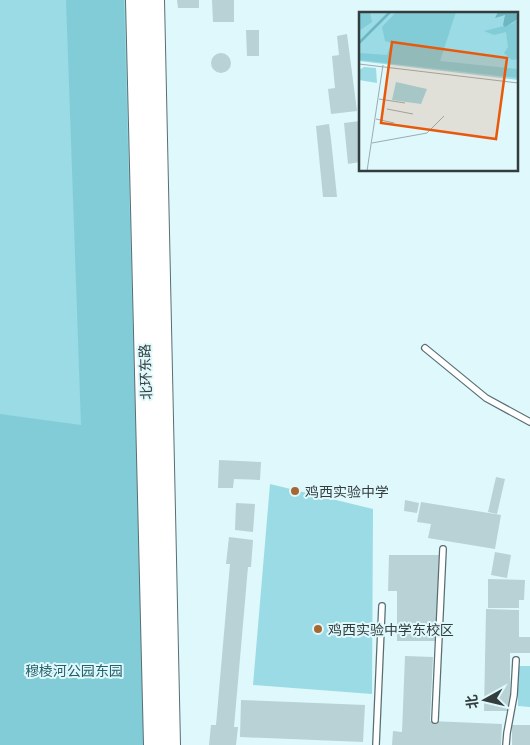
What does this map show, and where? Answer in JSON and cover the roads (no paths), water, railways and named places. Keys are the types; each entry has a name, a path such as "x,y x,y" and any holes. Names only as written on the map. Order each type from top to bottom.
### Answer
{"highway":[{"name":"北环东路","path":"136,0 154,745"},
{"name":"北环东路","path":"154,0 170,745"}],"lane":[{"path":"425,348 486,398 530,422"},
{"path":"435,720 443,549"},
{"path":"376,745 382,606"},
{"path":"506,745 514,695 516,660"}],"place":[{"name":"鸡西实验中学","path":"295,491"},
{"name":"鸡西实验中学东校区","path":"318,629"}],"park label":[{"name":"穆棱河公园东园","path":"74,670"}]}
